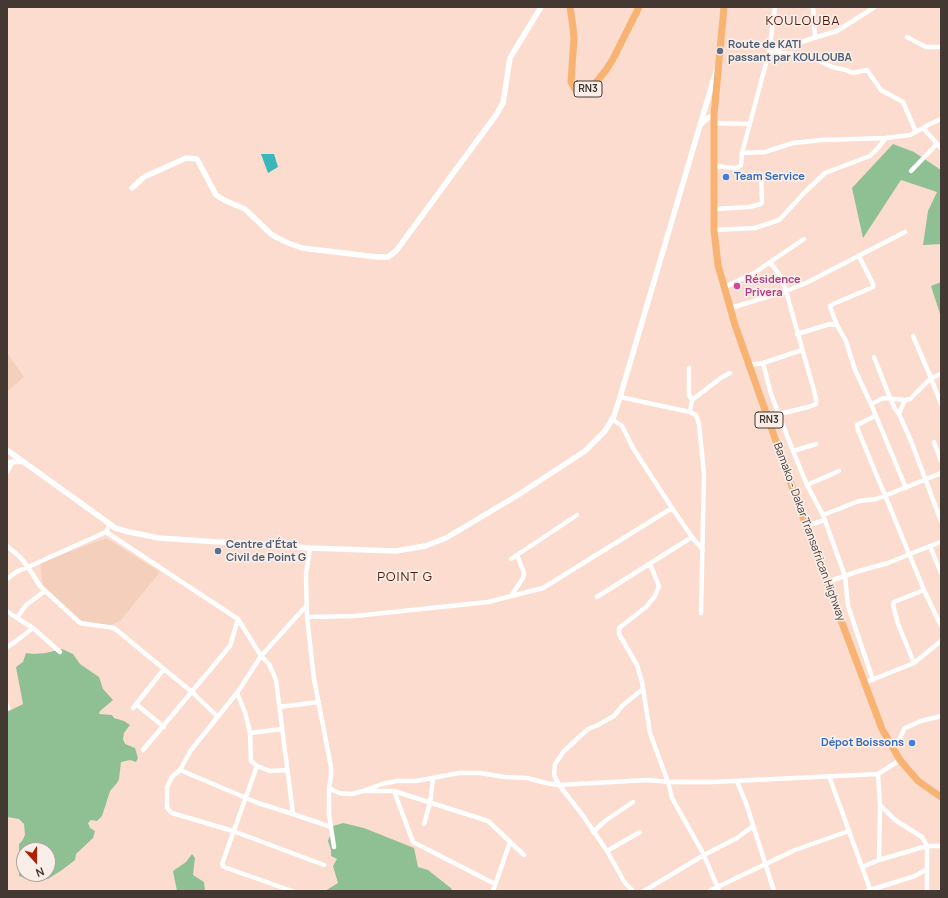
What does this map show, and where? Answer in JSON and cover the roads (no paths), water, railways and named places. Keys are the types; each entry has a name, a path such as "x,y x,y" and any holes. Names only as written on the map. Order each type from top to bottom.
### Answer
{"highway":[{"name":"RN3","path":"570,7 574,38 571,82 575,89 581,92 594,85 606,70 639,7"},
{"name":"Bamako - Dakar Transafrican Highway","path":"724,7 714,119 714,230 718,265 749,365 806,526 882,729 893,751 900,760 918,780 941,797"}],"street":[{"path":"132,188 144,177 186,158 197,159 216,195 245,209 272,235 302,248 388,257 396,251 496,115 503,103 510,58 541,7"},
{"path":"713,166 740,167 742,153 769,52 775,7"},
{"path":"812,7 815,37"},
{"path":"769,52 837,30 875,7"},
{"path":"907,37 926,47 941,47"},
{"path":"769,52 808,55 832,67 853,73 867,70 881,90 903,102 916,132"},
{"path":"7,450 110,524 116,528 129,532 160,538 396,552 425,546 446,538 518,495 585,451 605,431 612,419 620,397 696,134 718,66"},
{"path":"696,134 704,120 714,119 750,124"},
{"path":"742,153 765,152 793,143 822,140 886,138 910,135 941,119"},
{"path":"923,128 941,148"},
{"path":"714,230 755,228 780,220 806,191 825,173 870,156 886,138"},
{"path":"911,171 937,144"},
{"path":"715,209 749,207 761,204 761,177"},
{"path":"731,308 786,292 905,232"},
{"path":"725,287 756,272 804,239"},
{"path":"859,256 873,287 831,304 830,307 837,325 846,341 855,370 906,488"},
{"path":"770,262 781,277 816,398 816,404 779,414"},
{"path":"797,334 830,324 837,325"},
{"path":"913,336 941,404"},
{"path":"749,365 762,363 802,350"},
{"path":"874,357 894,407 900,414 941,521"},
{"path":"762,363 792,451 807,486 824,517 845,576 848,606 873,680"},
{"path":"689,368 689,395 692,400 690,412"},
{"path":"692,400 722,377 730,373"},
{"path":"871,404 884,398 904,400 910,399 931,378 941,374"},
{"path":"620,397 690,412 696,415 699,424 704,474 701,614"},
{"path":"900,414 904,400"},
{"path":"875,416 857,425 924,590 941,626"},
{"path":"612,419 622,426 633,448 672,508 703,550"},
{"path":"934,442 941,461"},
{"path":"792,451 816,444"},
{"path":"7,472 13,461"},
{"path":"7,462 24,462"},
{"path":"807,486 839,471"},
{"path":"806,526 859,501 876,499 941,474"},
{"path":"307,617 355,616 488,602 543,588 672,508"},
{"path":"511,559 577,515"},
{"path":"7,579 16,572 106,532 110,524"},
{"path":"106,532 238,619 261,656 269,664 276,680 293,814"},
{"path":"597,598 692,537"},
{"path":"827,582 888,563 941,542"},
{"path":"7,546 20,557 40,586 80,623 114,628 192,692 218,717"},
{"path":"930,546 941,573"},
{"path":"310,548 306,574 307,617 314,679 331,766 329,814 334,847"},
{"path":"511,596 523,578 524,573 517,555"},
{"path":"650,564 659,586 656,596 646,607 619,628 620,634 637,665 643,689 650,733 668,782 672,798 704,855 718,889"},
{"path":"914,663 898,624 893,605 894,602 924,590"},
{"path":"17,618 26,605 45,591"},
{"path":"307,605 261,656 237,693 190,750 180,770 172,777 167,787 167,807 172,813 233,831 324,866"},
{"path":"7,611 33,628 60,652"},
{"path":"143,750 164,727 230,646 238,619"},
{"path":"7,647 33,628"},
{"path":"864,683 914,663 941,641"},
{"path":"164,669 135,706 164,727"},
{"path":"633,891 625,883 607,851 593,832 582,813 559,785 554,775 555,764 564,751 588,729 614,716 623,705 643,689"},
{"path":"237,693 245,712 250,733 251,762 256,766 270,770 287,770"},
{"path":"279,707 319,702"},
{"path":"893,751 905,728 921,721 941,716"},
{"path":"250,733 282,729"},
{"path":"329,788 339,793 352,794 396,781 416,781 459,774 480,773 506,777 527,778 559,785 648,780 668,782 736,781 878,774 900,760"},
{"path":"256,766 222,864 224,867 292,891"},
{"path":"180,770 245,797 331,826"},
{"path":"878,774 880,805 879,860"},
{"path":"829,776 862,867 868,890 893,884 915,876 927,869"},
{"path":"424,824 430,803 433,779"},
{"path":"736,781 753,826 774,891"},
{"path":"363,791 394,791 488,821 524,855"},
{"path":"394,791 413,842 495,884"},
{"path":"593,832 605,821 633,802"},
{"path":"880,805 895,820 922,837 927,846 927,891"},
{"path":"644,891 704,855 737,838 753,826"},
{"path":"709,891 718,889 795,850 849,831"},
{"path":"607,851 640,832"},
{"path":"492,891 510,842"},
{"path":"862,867 879,860 927,846 941,846"}],"water":[{"path":"261,154 274,154 278,167 268,173"}],"place":[{"name":"Route de KATI passant par KOULOUBA","path":"720,51"},
{"name":"Team Service","path":"726,177"},
{"name":"Résidence Privera","path":"737,286"},
{"name":"Centre d'État Civil de Point G","path":"218,551"},
{"name":"Dépot Boissons","path":"912,743"}],"district":[{"name":"KOULOUBA","path":"803,21"},
{"name":"POINT G","path":"405,577"}]}
